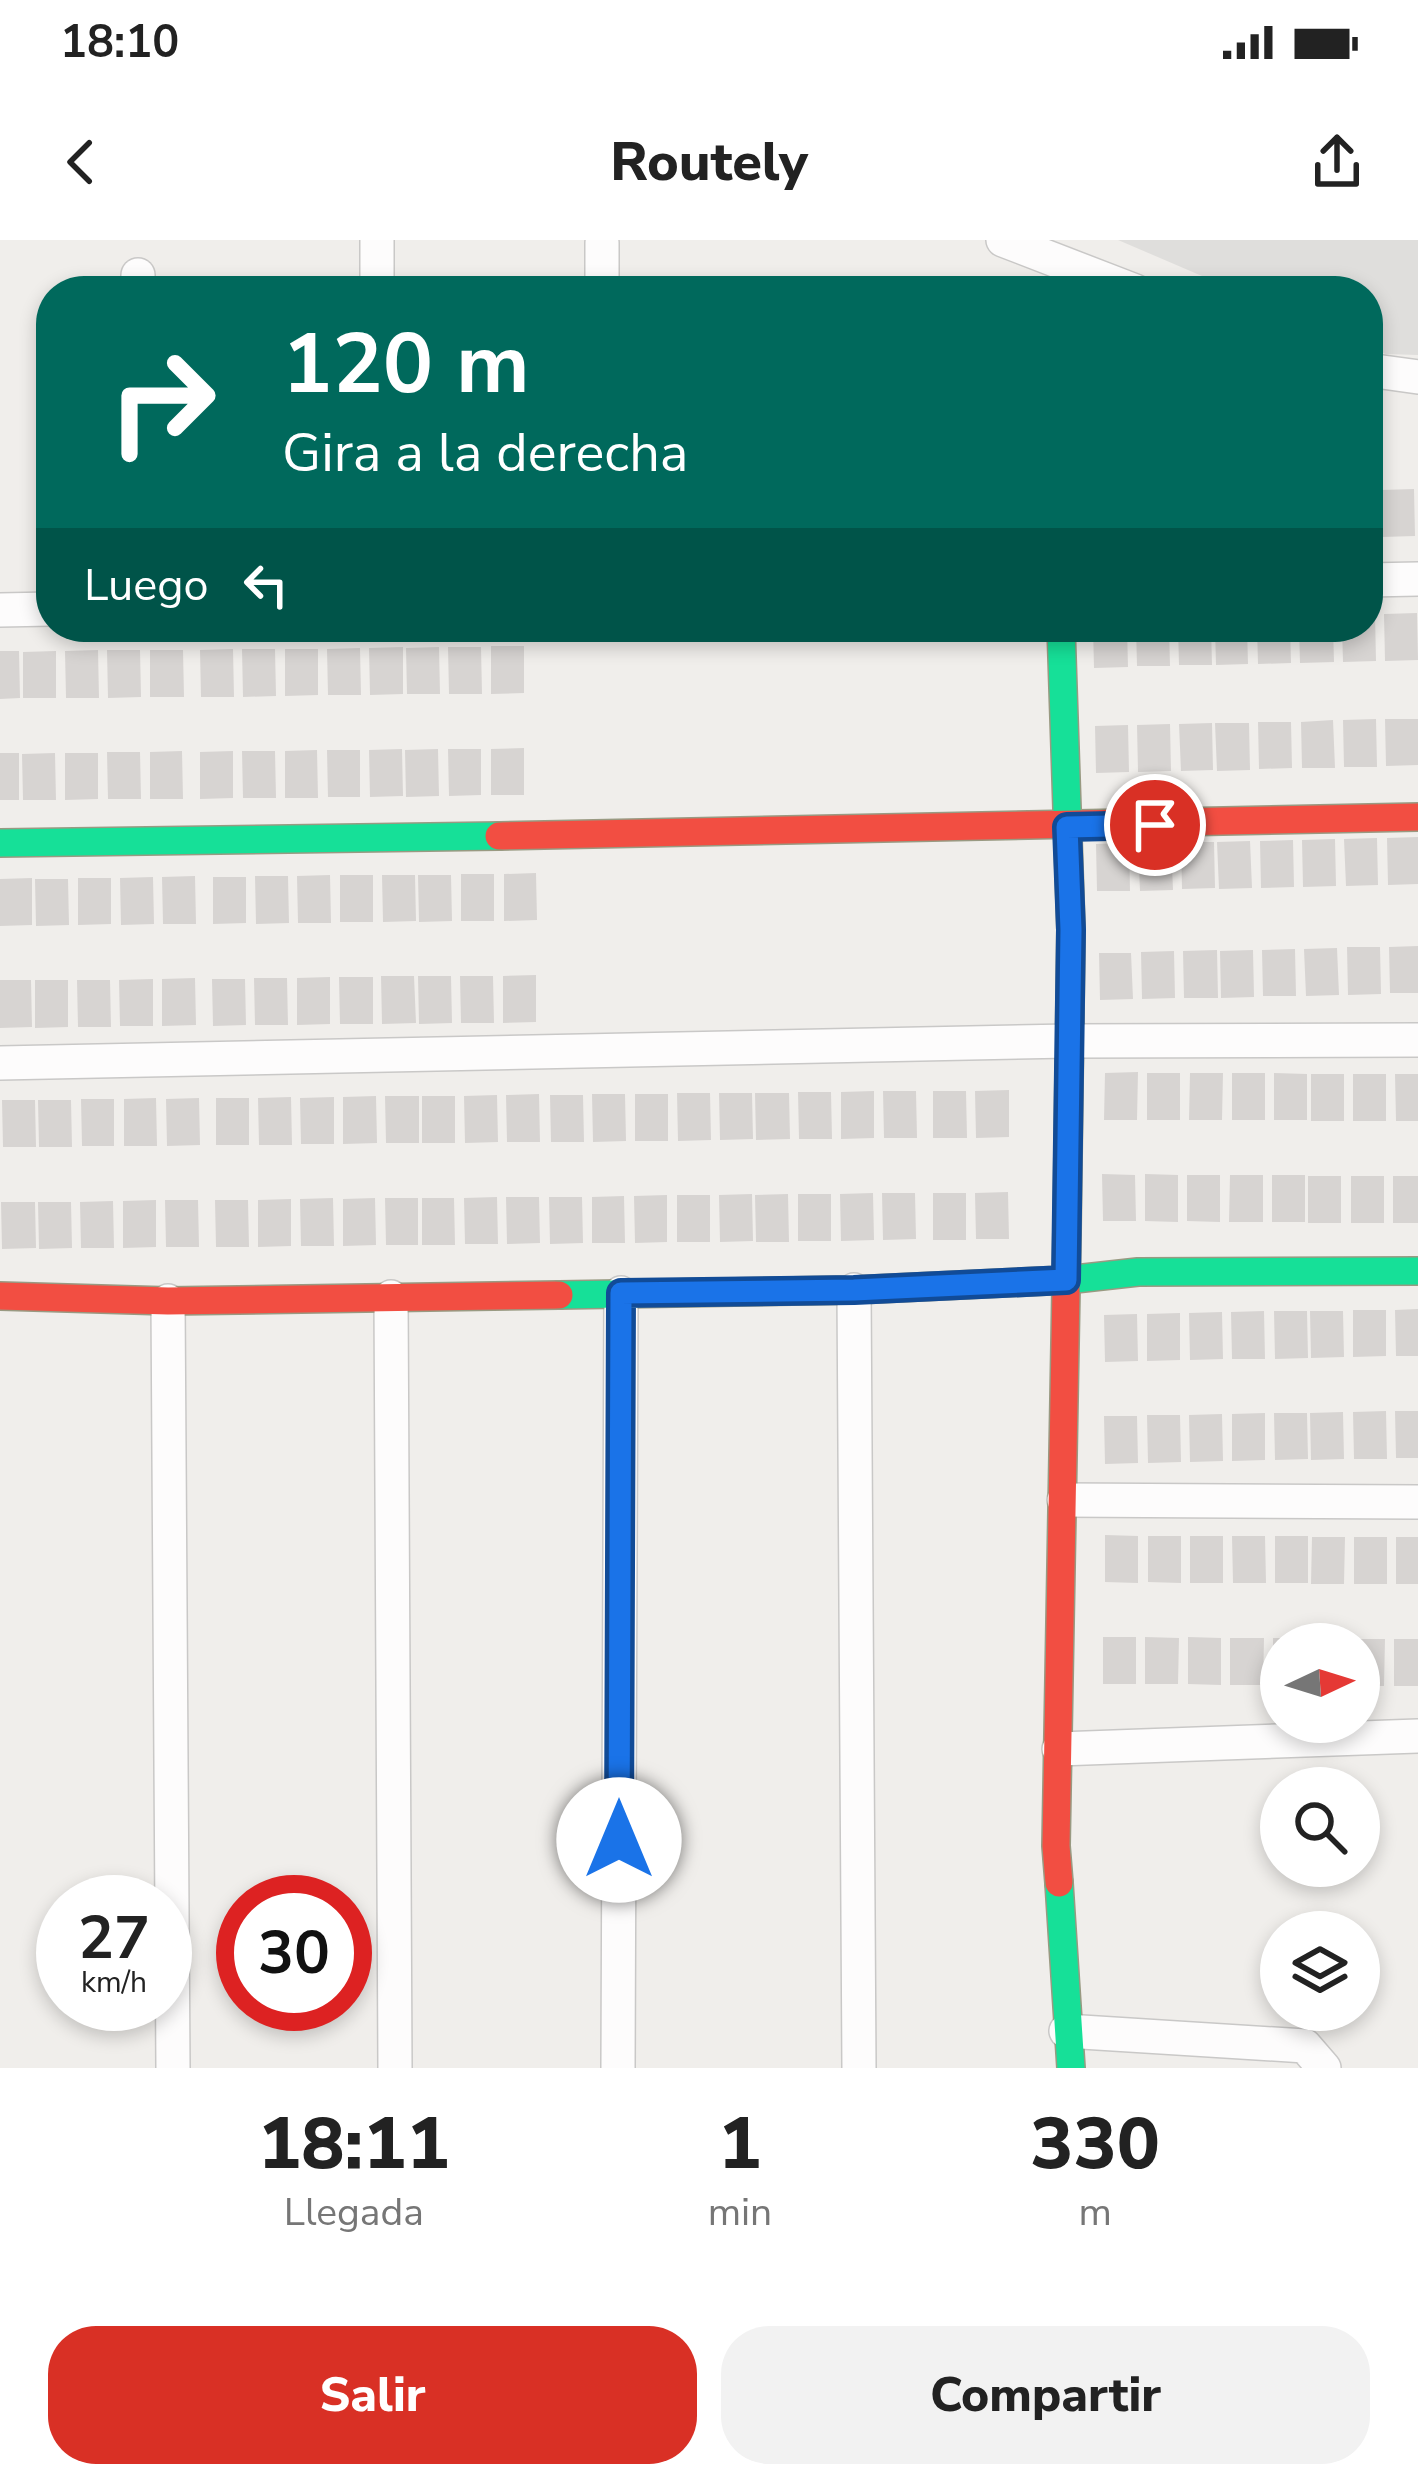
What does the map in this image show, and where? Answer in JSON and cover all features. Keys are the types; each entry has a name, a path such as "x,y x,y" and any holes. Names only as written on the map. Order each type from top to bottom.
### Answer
{"street":[{"path":"376,240 377,276"},
{"path":"1003,240 1092,276"},
{"path":"602,243 602,276"},
{"path":"1383,372 1418,377"},
{"path":"1383,580 1418,579"},
{"path":"0,610 36,609"},
{"path":"1061,642 1069,1041 1056,1846 1071,2068"},
{"path":"0,843 1418,817"},
{"path":"0,1063 1069,1041 1418,1040"},
{"path":"0,1296 168,1301 854,1290 1138,1272 1418,1271"},
{"path":"854,1290 859,2068"},
{"path":"617,2068 621,1293"},
{"path":"391,1298 394,2068"},
{"path":"168,1301 173,2068"},
{"path":"1064,1500 1418,1502"},
{"path":"1059,1748 1418,1736"},
{"path":"1066,2031 1305,2046 1324,2068"}],"shaded area":[{"path":"1118,240 1418,240 1418,355 1383,353 1383,276 1202,276"}],"building":[{"path":"1414,489 1415,536 1383,537 1383,490"},
{"path":"1417,613 1418,660 1385,661 1384,614"},
{"path":"1093,642 1127,642 1128,667 1094,668"},
{"path":"1136,642 1169,642 1170,666 1137,666"},
{"path":"1178,642 1211,642 1212,665 1179,665"},
{"path":"1215,642 1247,642 1248,664 1216,665"},
{"path":"1257,642 1290,642 1291,663 1258,664"},
{"path":"1299,642 1333,642 1334,662 1300,663"},
{"path":"1342,642 1376,642 1376,661 1343,662"},
{"path":"491,646 524,646 524,693 491,694"},
{"path":"403,647 403,694 370,695 369,648"},
{"path":"439,647 440,694 407,694 406,648"},
{"path":"448,647 481,647 482,694 449,694"},
{"path":"360,648 361,695 328,695 327,649"},
{"path":"233,649 234,697 201,697 200,650"},
{"path":"242,649 275,649 276,696 243,697"},
{"path":"285,649 318,649 318,695 285,696"},
{"path":"98,650 99,698 66,698 65,651"},
{"path":"107,650 140,650 141,697 108,698"},
{"path":"150,650 183,650 184,697 150,697"},
{"path":"0,651 19,651 20,698 0,699"},
{"path":"56,651 56,698 23,698 23,652"},
{"path":"1376,719 1377,767 1344,767 1343,720"},
{"path":"1385,719 1418,719 1418,765 1386,766"},
{"path":"1333,720 1335,768 1302,768 1301,722"},
{"path":"1258,722 1291,722 1292,768 1259,769"},
{"path":"1212,723 1213,770 1181,771 1179,724"},
{"path":"1215,723 1249,723 1250,770 1217,771"},
{"path":"1170,724 1171,771 1138,772 1137,725"},
{"path":"1128,725 1129,772 1096,773 1095,726"},
{"path":"524,748 524,795 491,795 491,749"},
{"path":"402,749 403,796 370,797 369,750"},
{"path":"438,749 439,796 406,797 405,750"},
{"path":"448,749 481,749 481,795 449,796"},
{"path":"317,750 318,798 285,798 285,751"},
{"path":"327,750 360,750 360,797 328,797"},
{"path":"182,751 183,799 150,799 150,752"},
{"path":"233,751 233,798 200,799 200,752"},
{"path":"242,751 275,751 276,798 243,798"},
{"path":"107,752 140,752 141,799 108,799"},
{"path":"0,753 19,753 19,800 0,800"},
{"path":"55,753 56,800 23,800 22,754"},
{"path":"65,753 98,753 98,799 65,800"},
{"path":"1418,837 1418,884 1388,885 1387,838"},
{"path":"1377,838 1378,885 1346,886 1344,839"},
{"path":"1335,839 1336,886 1303,887 1302,840"},
{"path":"1293,840 1294,887 1261,888 1260,841"},
{"path":"1250,841 1252,888 1219,889 1217,842"},
{"path":"1181,842 1214,842 1215,888 1182,889"},
{"path":"1129,843 1130,891 1097,891 1096,844"},
{"path":"1138,843 1171,843 1173,890 1140,891"},
{"path":"536,873 537,920 504,921 504,874"},
{"path":"461,874 494,874 494,921 461,921"},
{"path":"330,875 331,923 298,923 297,876"},
{"path":"340,875 373,875 373,922 340,922"},
{"path":"382,875 415,875 416,921 383,922"},
{"path":"418,875 451,875 452,921 419,922"},
{"path":"195,876 196,924 163,924 162,877"},
{"path":"255,876 288,876 289,923 256,924"},
{"path":"153,877 154,924 121,925 120,878"},
{"path":"213,877 246,877 246,923 213,924"},
{"path":"32,878 32,925 0,926 0,879"},
{"path":"78,878 111,878 111,924 78,925"},
{"path":"35,879 68,879 69,925 36,926"},
{"path":"1418,946 1418,993 1390,993 1389,947"},
{"path":"1347,947 1380,947 1381,994 1348,995"},
{"path":"1337,948 1339,995 1306,996 1304,949"},
{"path":"1295,949 1296,996 1263,996 1262,950"},
{"path":"1217,950 1218,998 1184,998 1183,951"},
{"path":"1253,950 1254,997 1221,998 1220,951"},
{"path":"1174,951 1175,998 1142,999 1141,952"},
{"path":"1099,953 1131,953 1133,999 1100,1000"},
{"path":"536,975 536,1022 503,1023 503,976"},
{"path":"381,976 414,976 416,1023 382,1024"},
{"path":"418,976 451,976 452,1023 419,1024"},
{"path":"460,976 493,976 494,1023 461,1023"},
{"path":"330,977 330,1024 297,1025 297,978"},
{"path":"339,977 373,977 373,1024 340,1024"},
{"path":"195,978 196,1025 162,1026 162,979"},
{"path":"254,978 287,978 288,1025 255,1025"},
{"path":"153,979 153,1026 120,1026 119,980"},
{"path":"212,979 245,979 246,1025 213,1026"},
{"path":"0,980 31,980 32,1027 0,1028"},
{"path":"35,980 68,980 68,1027 35,1028"},
{"path":"77,980 110,980 111,1027 78,1027"},
{"path":"1138,1072 1137,1120 1104,1120 1105,1073"},
{"path":"1147,1073 1180,1073 1180,1120 1147,1120"},
{"path":"1190,1073 1223,1073 1222,1120 1189,1120"},
{"path":"1232,1073 1265,1073 1265,1120 1232,1120"},
{"path":"1274,1073 1307,1074 1307,1120 1274,1120"},
{"path":"1311,1074 1344,1074 1344,1121 1311,1121"},
{"path":"1353,1074 1386,1074 1386,1121 1353,1121"},
{"path":"1395,1074 1418,1074 1418,1121 1396,1121"},
{"path":"1009,1090 1009,1137 976,1138 975,1091"},
{"path":"874,1091 874,1138 841,1139 841,1092"},
{"path":"883,1091 916,1091 917,1138 884,1138"},
{"path":"933,1091 966,1091 967,1138 933,1138"},
{"path":"798,1092 831,1092 832,1139 799,1139"},
{"path":"677,1093 710,1093 711,1140 678,1141"},
{"path":"719,1093 752,1093 753,1139 720,1140"},
{"path":"755,1093 789,1093 790,1139 756,1140"},
{"path":"539,1094 540,1142 507,1142 506,1095"},
{"path":"592,1094 625,1094 626,1141 593,1142"},
{"path":"635,1094 668,1094 668,1141 635,1141"},
{"path":"497,1095 498,1142 465,1143 464,1096"},
{"path":"550,1095 583,1095 584,1142 551,1142"},
{"path":"376,1096 377,1143 343,1144 343,1097"},
{"path":"385,1096 419,1096 419,1143 386,1143"},
{"path":"422,1096 455,1096 455,1143 422,1143"},
{"path":"291,1097 292,1145 259,1145 258,1098"},
{"path":"334,1097 334,1144 301,1144 300,1098"},
{"path":"156,1098 157,1146 124,1146 124,1099"},
{"path":"199,1098 200,1145 167,1146 166,1099"},
{"path":"216,1098 249,1098 249,1145 216,1145"},
{"path":"81,1099 114,1099 114,1146 82,1146"},
{"path":"2,1100 35,1100 36,1147 3,1147"},
{"path":"38,1100 71,1100 72,1147 39,1147"},
{"path":"1102,1174 1135,1175 1136,1221 1103,1221"},
{"path":"1145,1174 1178,1175 1178,1222 1145,1221"},
{"path":"1187,1175 1220,1175 1220,1222 1187,1221"},
{"path":"1230,1175 1263,1175 1263,1222 1229,1222"},
{"path":"1272,1175 1305,1175 1305,1222 1272,1222"},
{"path":"1308,1176 1341,1176 1341,1223 1308,1223"},
{"path":"1351,1176 1384,1176 1384,1223 1351,1223"},
{"path":"1393,1176 1418,1176 1418,1223 1393,1223"},
{"path":"1008,1192 1009,1239 976,1239 975,1193"},
{"path":"873,1193 874,1240 841,1241 840,1194"},
{"path":"882,1193 915,1193 916,1239 883,1240"},
{"path":"933,1193 966,1193 966,1240 933,1240"},
{"path":"752,1194 753,1241 720,1242 719,1195"},
{"path":"788,1194 789,1242 756,1242 755,1195"},
{"path":"798,1194 831,1194 831,1241 798,1241"},
{"path":"667,1195 667,1242 635,1243 634,1196"},
{"path":"677,1195 710,1195 710,1242 677,1242"},
{"path":"624,1196 625,1243 592,1243 592,1197"},
{"path":"497,1197 498,1244 465,1244 464,1198"},
{"path":"506,1197 539,1197 540,1243 507,1244"},
{"path":"549,1197 582,1197 583,1243 550,1244"},
{"path":"333,1198 334,1246 301,1246 300,1199"},
{"path":"375,1198 376,1245 343,1246 343,1199"},
{"path":"385,1198 418,1198 418,1245 386,1245"},
{"path":"422,1198 454,1198 455,1245 422,1245"},
{"path":"291,1199 291,1246 258,1247 258,1200"},
{"path":"156,1200 156,1247 123,1248 123,1201"},
{"path":"165,1200 198,1200 199,1247 166,1247"},
{"path":"215,1200 248,1200 249,1247 216,1247"},
{"path":"113,1201 114,1248 81,1248 80,1202"},
{"path":"1,1202 35,1202 36,1248 2,1249"},
{"path":"38,1202 71,1202 72,1248 39,1249"},
{"path":"1418,1309 1418,1356 1396,1356 1395,1310"},
{"path":"1353,1310 1386,1310 1386,1356 1353,1357"},
{"path":"1264,1311 1265,1359 1232,1359 1231,1312"},
{"path":"1274,1311 1307,1311 1308,1358 1275,1359"},
{"path":"1310,1311 1343,1311 1344,1357 1311,1358"},
{"path":"1222,1312 1223,1359 1190,1360 1189,1313"},
{"path":"1180,1313 1180,1360 1147,1361 1147,1314"},
{"path":"1137,1314 1138,1361 1105,1362 1104,1315"},
{"path":"1386,1411 1387,1459 1354,1459 1353,1412"},
{"path":"1395,1411 1418,1411 1418,1458 1396,1458"},
{"path":"1343,1412 1344,1459 1311,1460 1310,1413"},
{"path":"1265,1413 1265,1460 1232,1461 1232,1414"},
{"path":"1274,1413 1307,1413 1308,1459 1275,1460"},
{"path":"1222,1414 1223,1461 1190,1462 1189,1415"},
{"path":"1147,1415 1180,1415 1181,1462 1148,1463"},
{"path":"1104,1416 1137,1416 1138,1463 1105,1464"},
{"path":"1105,1535 1138,1536 1138,1583 1105,1582"},
{"path":"1148,1536 1181,1536 1181,1583 1148,1582"},
{"path":"1190,1536 1223,1536 1223,1583 1190,1583"},
{"path":"1232,1536 1265,1536 1266,1583 1233,1583"},
{"path":"1275,1536 1308,1536 1308,1583 1275,1583"},
{"path":"1312,1537 1345,1537 1344,1584 1311,1584"},
{"path":"1354,1537 1387,1537 1387,1584 1354,1584"},
{"path":"1396,1537 1418,1537 1418,1584 1396,1584"},
{"path":"1103,1637 1136,1637 1136,1684 1103,1684"},
{"path":"1145,1637 1179,1638 1178,1684 1145,1684"},
{"path":"1188,1637 1221,1638 1221,1685 1188,1684"},
{"path":"1230,1638 1260,1638 1260,1685 1230,1685"},
{"path":"1380,1639 1385,1639 1384,1686 1380,1686"},
{"path":"1394,1639 1418,1639 1418,1686 1394,1686"}],"traffic: fast":[{"path":"1061,642 1071,930 1067,1232"},
{"path":"0,843 499,836"},
{"path":"559,1295 854,1290 1138,1272 1418,1271"},
{"path":"1059,1883 1071,2068"}],"traffic: jam":[{"path":"499,836 1418,817"},
{"path":"1059,1883 1067,1232"},
{"path":"0,1296 168,1301 559,1295"}],"route":[{"path":"619,1840 621,1293 854,1290 1066,1280 1071,930 1067,827 1155,825"}]}
